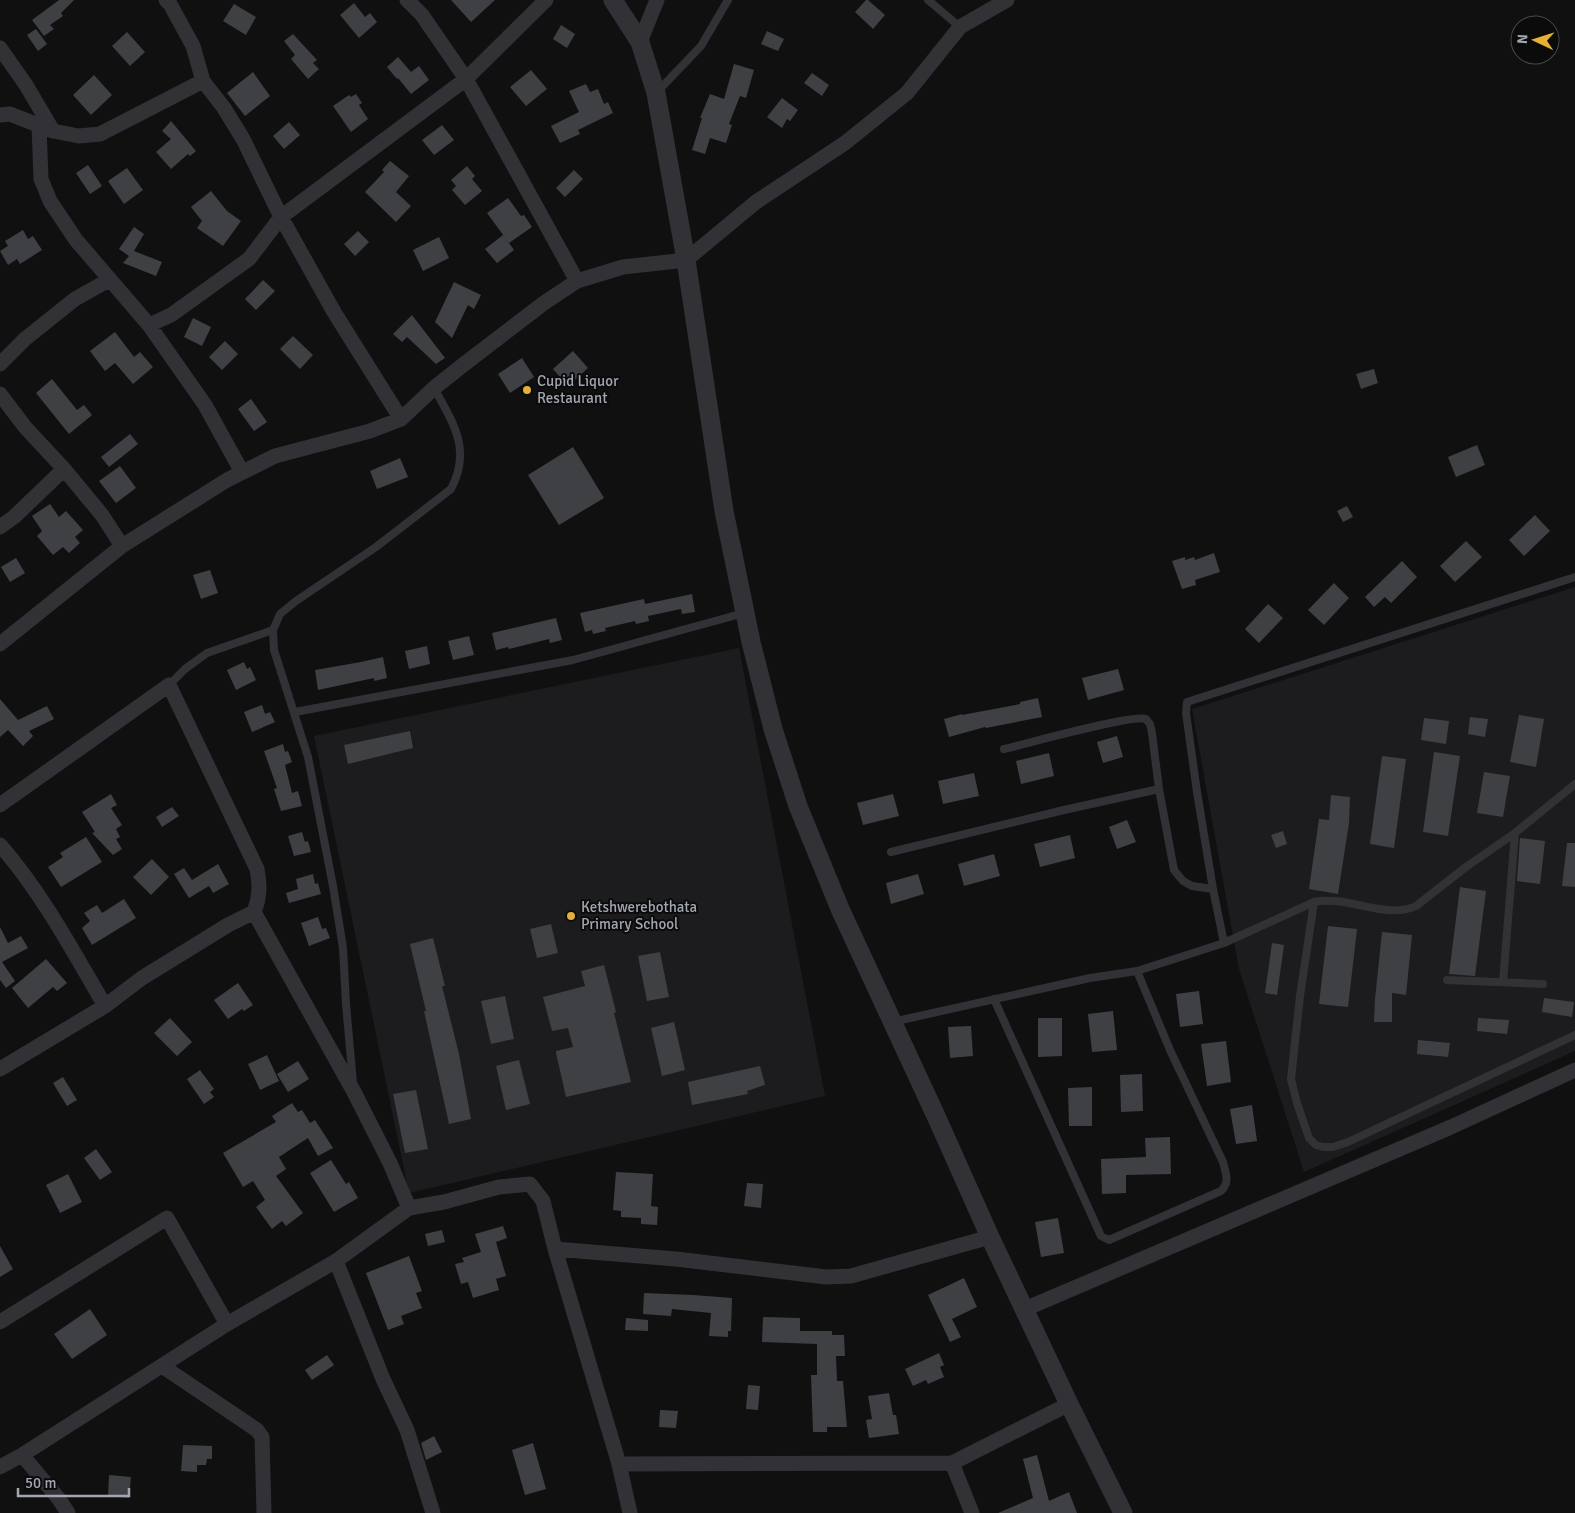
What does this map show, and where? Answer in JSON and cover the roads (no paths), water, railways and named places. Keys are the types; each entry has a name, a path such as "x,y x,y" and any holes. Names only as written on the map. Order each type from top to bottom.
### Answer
{"street":[{"path":"166,0 193,46 203,81 224,108 243,139 281,217 334,312 401,418"},
{"path":"407,0 422,15 466,79 576,281"},
{"path":"149,325 171,315 249,259 281,217 466,79 546,0"},
{"path":"613,0 640,42 656,93 686,260 724,511 751,642 773,729 798,806 840,909 990,1237 1069,1404 1124,1513"},
{"path":"640,42 657,0"},
{"path":"0,644 122,546 227,480 275,456 370,431 401,418 434,388 544,303 576,281 623,266 686,260 756,202 845,143 907,93 960,27 1007,0"},
{"path":"0,48 26,85 46,128 41,179 50,201 76,240 149,325 205,405 242,472"},
{"path":"0,114 10,114 46,128 79,136 100,134 203,81"},
{"path":"0,364 25,339 75,299 109,280"},
{"path":"0,394 25,427 64,469 102,515 122,546"},
{"path":"0,527 14,517 64,469"},
{"path":"0,805 169,685 258,869 260,886 258,902 254,912 228,925 166,964 105,1006 0,1069"},
{"path":"0,845 12,858 43,905 105,1006"},
{"path":"254,912 354,1092 390,1163 409,1208"},
{"path":"1025,1309 1450,1127 1575,1070"},
{"path":"0,1467 22,1455 227,1324 336,1261 409,1208 444,1202 498,1187 530,1184 543,1201 555,1249 618,1464 630,1513"},
{"path":"0,1322 167,1218 227,1324"},
{"path":"555,1249 676,1259 826,1277 851,1276 990,1237"},
{"path":"336,1261 383,1379 407,1430 433,1513"},
{"path":"162,1366 257,1430 262,1437 264,1513"},
{"path":"618,1464 952,1463 1069,1404"},
{"path":"22,1455 59,1499 68,1513"},
{"path":"952,1463 972,1513"}],"lane":[{"path":"656,93 701,46 728,0"},
{"path":"928,0 960,27"},
{"path":"354,1092 343,948 308,757 274,650 273,630 280,614 296,601 376,547 451,489 458,476 461,462 461,446 456,428 434,388"},
{"path":"1224,943 1196,792 1186,713 1188,702 1575,577"},
{"path":"295,712 573,660 746,612"},
{"path":"169,685 185,669 206,653 273,630"},
{"path":"1004,749 1112,723 1146,719 1150,724 1159,789 1174,870 1183,881 1192,886 1213,889"},
{"path":"892,1022 1090,978 1136,971 1224,943 1322,900 1394,910 1407,910 1416,906 1466,867 1515,834 1575,784"},
{"path":"891,852 1159,789"},
{"path":"1503,982 1515,834"},
{"path":"1314,902 1300,996 1291,1079 1296,1103 1309,1138 1316,1145 1333,1147 1348,1142 1575,1035"},
{"path":"994,999 1101,1236 1109,1240 1221,1192 1226,1186 1227,1180 1223,1162 1170,1050 1136,971"},
{"path":"1447,980 1543,984"}],"place":[{"name":"Cupid Liquor Restaurant","path":"527,390"},
{"name":"Ketshwerebothata Primary School","path":"571,916"}]}
